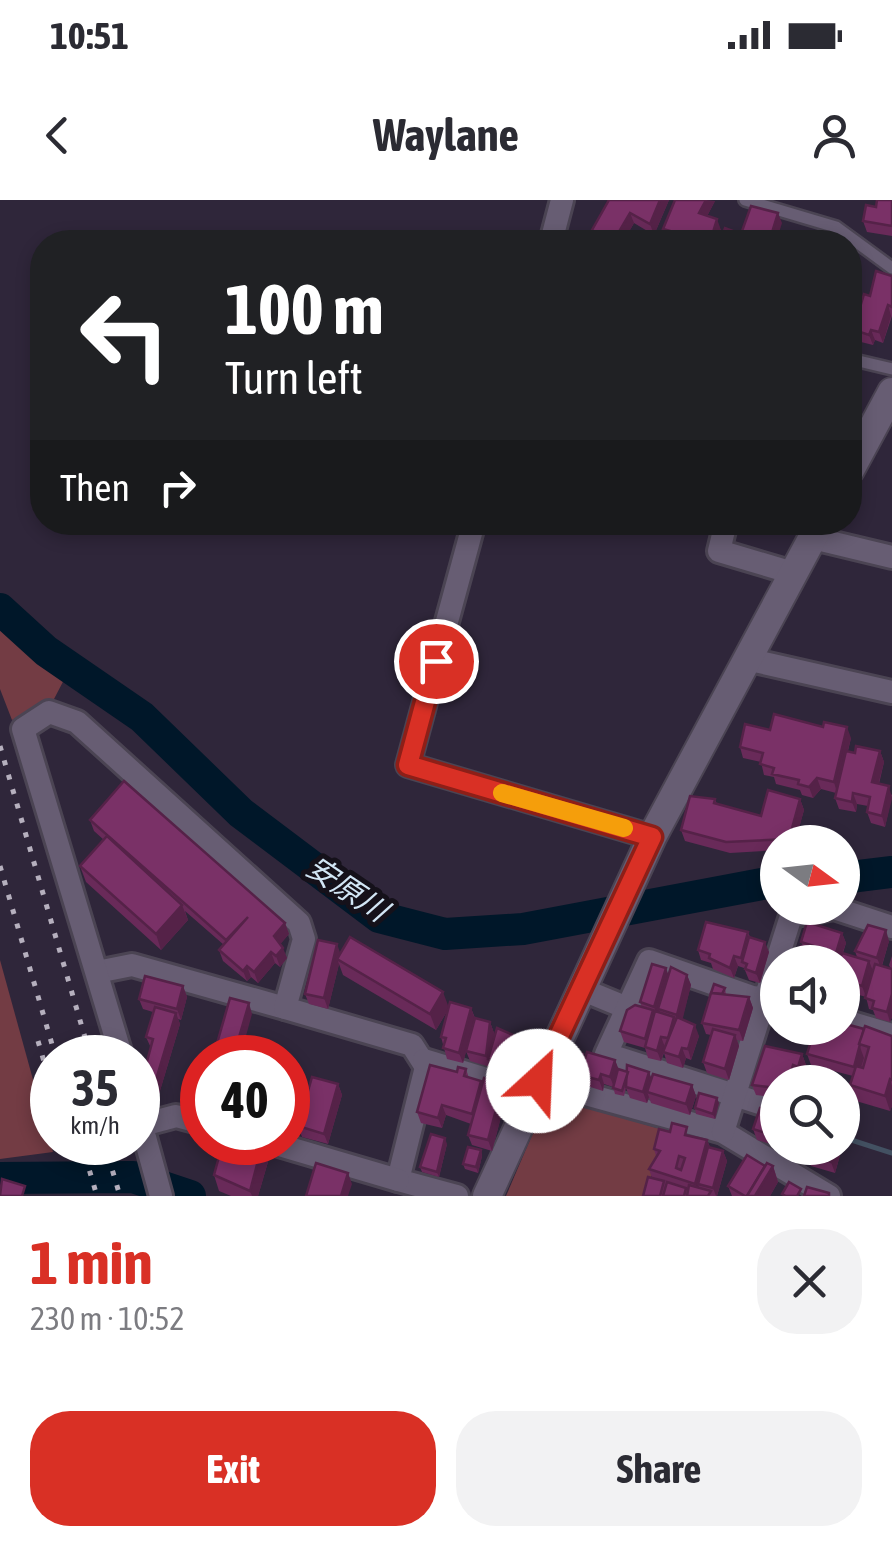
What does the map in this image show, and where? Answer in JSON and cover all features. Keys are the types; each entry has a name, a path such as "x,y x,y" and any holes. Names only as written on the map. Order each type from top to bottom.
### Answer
{"street":[{"path":"554,230 562,200"},
{"path":"862,448 892,392"},
{"path":"470,535 408,765 652,837"},
{"path":"723,535 719,551 793,573"},
{"path":"487,1196 652,837 810,535"},
{"path":"834,535 892,557"},
{"path":"746,659 892,692"},
{"path":"115,1035 23,729 48,712 76,722 300,922 304,939 285,1008"},
{"path":"784,945 791,916 834,908 892,927"},
{"path":"760,996 649,961 606,1054 760,1103"},
{"path":"97,972 132,965 412,1045 424,1060 723,1132 828,1196"},
{"path":"581,989 627,1008"},
{"path":"860,1025 892,1035"},
{"path":"723,1132 760,1028"},
{"path":"398,1180 424,1060"},
{"path":"310,1154 457,1196"}],"lane":[{"path":"745,200 841,230"},
{"path":"862,246 892,268"},
{"path":"862,362 892,370"}],"shaded area":[{"path":"0,622 34,655 66,676 54,699 12,720 0,689"},
{"path":"0,960 30,1069 30,1155 0,1159"},
{"path":"552,1097 664,1130 646,1196 506,1196 547,1100"}],"building":[{"path":"609,200 660,200 650,224 630,213 620,230 592,230"},
{"path":"675,200 706,200 699,213 717,219 714,230 663,229"},
{"path":"877,200 892,200 892,226 863,221 866,205 876,207"},
{"path":"751,206 778,213 773,230 742,230"},
{"path":"876,271 892,276 892,307 888,305 879,332 871,330 869,335 862,333 862,301 864,294 870,296"},
{"path":"774,714 823,727 824,722 847,727 834,782 817,778 809,787 798,784 799,780 772,774 774,768 760,764 763,753 740,747 745,724 770,730"},
{"path":"856,746 880,751 872,782 889,786 882,816 867,812 870,797 853,793 852,802 835,798 846,751 855,753"},
{"path":"124,781 285,923 274,936 283,948 276,956 271,952 254,972 247,966 243,971 219,950 248,917 226,940 90,820"},
{"path":"768,790 800,799 793,825 760,825 760,840 726,842 681,830 690,796 715,799 714,803 761,816"},
{"path":"107,836 182,905 156,934 80,866"},
{"path":"706,922 748,932 741,958 734,956 730,968 698,950"},
{"path":"806,925 842,933 838,945 801,942"},
{"path":"868,925 886,930 877,958 860,953 858,945"},
{"path":"350,937 443,992 430,1014 337,959"},
{"path":"749,937 765,942 760,945 756,973 745,969 747,964 742,962"},
{"path":"318,940 337,944 324,998 305,994"},
{"path":"860,958 869,961 860,985"},
{"path":"652,964 666,968 654,1007 640,1002"},
{"path":"875,964 892,969 887,1012 872,1008 874,1001 865,998"},
{"path":"671,967 687,975 677,1015 658,1009"},
{"path":"145,976 183,986 177,1009 139,999"},
{"path":"714,984 725,988 722,994 711,993"},
{"path":"711,993 749,997 739,1030 702,1023"},
{"path":"230,998 249,1003 240,1035 219,1035"},
{"path":"450,1002 471,1008 459,1053 443,1048 446,1038 441,1037"},
{"path":"635,1005 653,1010 645,1039 620,1031 627,1010"},
{"path":"155,1007 176,1013 160,1066 160,1035 147,1035"},
{"path":"655,1011 674,1017 668,1038 661,1037 657,1051 645,1047"},
{"path":"677,1017 695,1025 688,1049 682,1048 679,1057 663,1052"},
{"path":"475,1018 490,1022 486,1056 466,1051"},
{"path":"865,1026 892,1036 892,1080 885,1096 860,1088 860,1067 863,1068 869,1047 860,1041"},
{"path":"497,1028 520,1038 510,1065 488,1059"},
{"path":"713,1029 735,1035 725,1069 703,1062"},
{"path":"810,1045 860,1045 855,1065 807,1054"},
{"path":"765,1046 802,1054 799,1065 760,1065 760,1086 752,1085"},
{"path":"587,1052 615,1060 610,1077 601,1074 599,1080 580,1075"},
{"path":"571,1053 583,1054 582,1064 570,1062"},
{"path":"430,1065 457,1072 458,1067 466,1069 464,1076 481,1081 472,1114 442,1105 438,1118 417,1112"},
{"path":"627,1065 649,1072 643,1092 626,1087"},
{"path":"618,1069 628,1072 622,1091 613,1088"},
{"path":"653,1074 692,1085 686,1104 647,1092"},
{"path":"312,1077 338,1084 324,1134 310,1130"},
{"path":"484,1078 503,1083 488,1140 468,1135"},
{"path":"699,1093 717,1098 713,1114 695,1108"},
{"path":"760,1108 760,1131 753,1129"},
{"path":"672,1123 687,1127 685,1135 707,1140 695,1184 649,1169 660,1151 654,1149 659,1129 670,1132","holes":["679,1156 685,1158 681,1170 676,1168"]},
{"path":"431,1134 445,1138 437,1172 420,1167"},
{"path":"468,1147 481,1150 476,1167 463,1164"},
{"path":"708,1147 723,1151 713,1188 698,1184"},
{"path":"747,1155 765,1166 747,1196 728,1186"},
{"path":"316,1163 348,1173 341,1196 306,1196"},
{"path":"217,1165 257,1165 250,1191 214,1175"},
{"path":"766,1165 773,1166 756,1194 760,1196 747,1196"},
{"path":"648,1177 664,1181 660,1196 643,1196"},
{"path":"2,1179 25,1186 22,1196 0,1196"},
{"path":"667,1182 686,1188 684,1196 663,1196"},
{"path":"789,1182 801,1189 797,1196 782,1194"},
{"path":"689,1185 711,1191 708,1196 687,1196"},
{"path":"807,1187 829,1193 829,1196 804,1196"}],"waterway":[{"name":"安原川","path":"0,609 46,651 142,717 241,813 379,917 445,934 523,929 760,884"},
{"name":"安原川","path":"860,876 892,872"},
{"path":"860,1143 892,1153"},
{"path":"0,1178 133,1177 190,1196"}],"railway":[{"path":"0,746 84,1035"},
{"path":"0,866 49,1035"},
{"path":"88,1165 97,1196"},
{"path":"111,1165 120,1196"}],"slow traffic":[{"path":"502,793 624,828"}],"route":[{"path":"436,661 408,765 652,837 538,1081"}]}
